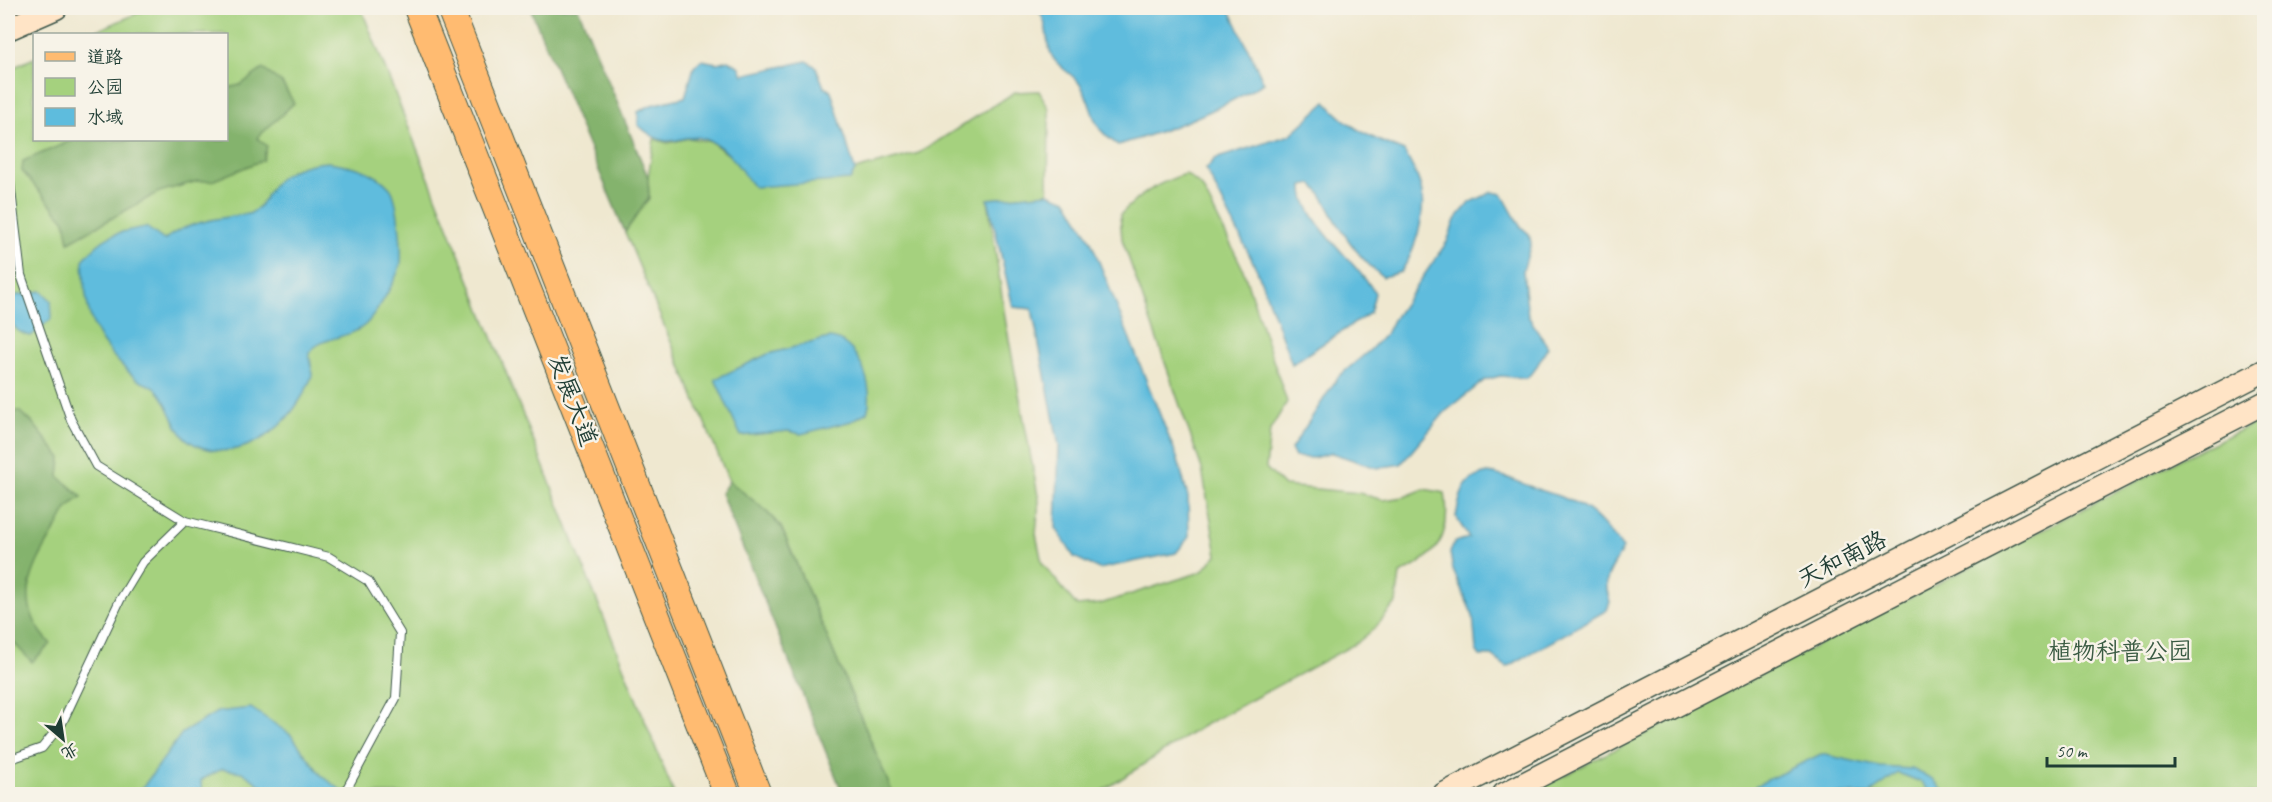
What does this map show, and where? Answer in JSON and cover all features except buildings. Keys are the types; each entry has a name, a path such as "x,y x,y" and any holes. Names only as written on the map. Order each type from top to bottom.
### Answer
{"main road":[{"name":"发展大道","path":"417,8 727,795"},
{"name":"发展大道","path":"450,8 758,795"}],"street":[{"path":"8,29 56,8"},
{"path":"410,8 437,57"},
{"path":"455,8 465,46"},
{"name":"天和南路","path":"1444,795 2265,372"},
{"path":"1504,795 2265,403"}],"lane":[{"path":"8,165 21,275 71,420 96,466 185,521 329,556 368,581 400,633 396,698 344,795"},
{"path":"8,760 42,748 62,723 120,600 143,562 185,521"}],"green space":[{"path":"150,8 361,8 674,794 8,794 8,70 33,58 33,141 228,141 228,33 91,33"},
{"path":"530,8 578,8 648,177 649,198 625,232"},
{"path":"263,69 282,83 294,103 257,138 267,146 263,160 212,181 198,181 159,192 69,242 65,221 22,171 23,161 71,141 228,141 228,88 240,85"},
{"path":"1039,91 1049,109 1048,193 988,200 1006,324 1039,501 1036,534 1042,563 1077,606 1100,604 1201,572 1217,555 1202,469 1122,239 1120,215 1150,190 1186,174 1202,187 1242,267 1287,402 1270,430 1266,468 1284,486 1359,493 1383,500 1404,497 1424,489 1445,493 1447,508 1444,533 1439,543 1424,560 1400,574 1396,603 1375,628 1357,643 1201,727 1098,794 893,794 781,527 764,509 729,481 625,232 649,198 648,177 654,139 668,143 689,138 711,142 736,160 850,180 855,170 919,153 1015,92"},
{"path":"19,411 32,422 61,458 59,477 82,497 65,512 32,574 29,602 32,615 39,629 51,644 32,662 8,637 8,412"},
{"name":"植物科普公园","path":"2264,419 2264,794 1528,794 2200,449"},
{"path":"729,481 764,509 781,527 893,794 843,794 721,493"}],"water":[{"path":"1037,8 1229,8 1264,83 1230,102 1193,118 1118,145 1096,123 1085,92 1079,83 1054,60 1044,20"},
{"path":"701,60 717,63 728,60 740,67 743,75 807,61 816,67 824,87 831,91 855,170 850,180 754,187 731,157 712,142 692,137 661,140 650,135 638,125 638,112 651,105 685,97 694,67"},
{"path":"1326,102 1352,126 1404,151 1420,184 1422,215 1414,245 1401,272 1383,277 1350,243 1317,189 1312,184 1303,186 1311,213 1375,293 1370,313 1292,364 1257,270 1206,169 1215,159 1290,135"},
{"path":"328,162 369,172 390,188 395,201 400,235 400,267 381,304 365,325 359,330 320,343 309,353 312,375 310,382 300,400 281,424 256,442 241,448 211,450 196,445 182,435 167,404 157,390 134,377 108,350 100,338 89,312 83,260 104,240 126,231 146,227 164,240 180,230 197,224 251,213 261,204 274,184 292,170 306,165"},
{"path":"1492,192 1502,194 1520,226 1529,234 1531,243 1523,271 1528,316 1548,347 1534,371 1526,378 1500,376 1485,380 1445,412 1401,464 1377,468 1332,453 1313,458 1295,457 1291,449 1338,377 1387,332 1447,242 1455,220 1469,203"},
{"path":"1048,193 1067,200 1090,239 1178,460 1188,497 1189,537 1176,553 1099,569 1074,557 1056,528 1059,446 1032,309 1013,307 988,199"},
{"path":"41,291 51,300 52,318 31,336 26,335 16,329 8,314 13,296"},
{"path":"829,338 848,347 862,367 869,391 867,412 852,421 801,434 788,431 741,436 715,379 768,354"},
{"path":"1488,473 1507,477 1567,499 1586,509 1603,524 1623,548 1607,579 1610,602 1607,610 1507,667 1492,656 1480,656 1476,650 1473,616 1453,570 1450,553 1454,542 1469,538 1456,517 1461,494 1473,478"},
{"path":"251,708 291,735 321,775 346,794 273,794 242,772 222,769 201,780 202,794 138,794 182,733 217,712"},
{"path":"1821,754 1880,767 1912,769 1933,779 1946,794 1932,794 1921,782 1898,773 1869,794 1756,794 1755,786"}]}
